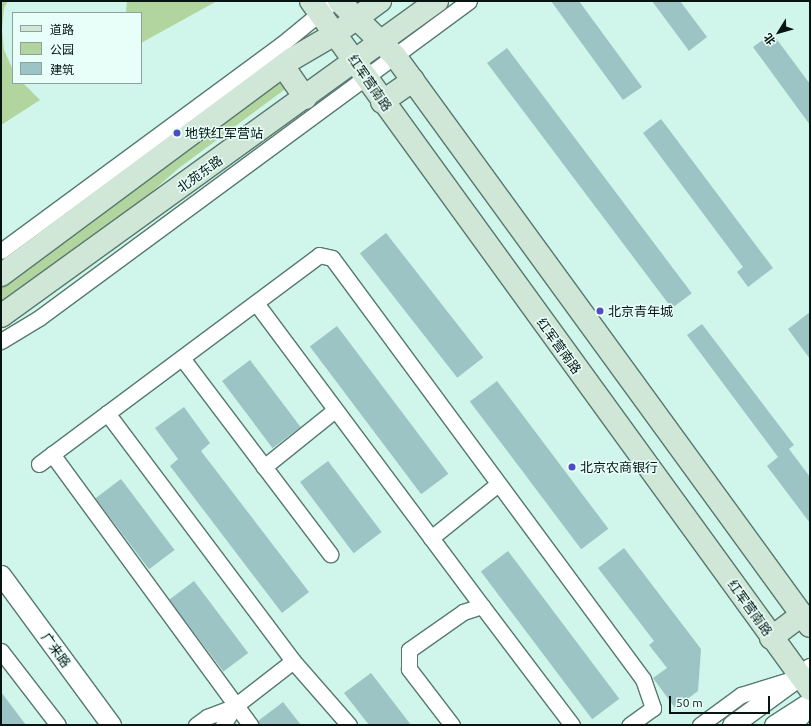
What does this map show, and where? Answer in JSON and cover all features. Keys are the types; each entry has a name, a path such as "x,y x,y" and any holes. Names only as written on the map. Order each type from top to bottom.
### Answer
{"main road":[{"path":"339,1 388,49 412,80 806,620 771,638"},
{"path":"1,275 283,66 335,34 380,1"},
{"name":"北苑东路","path":"1,316 305,98 360,70 388,49 431,3"},
{"name":"红军营南路","path":"322,5 335,34 382,102 771,638 806,678"},
{"path":"283,66 305,98"},
{"path":"382,102 412,80"}],"street":[{"path":"388,49 469,1"},
{"path":"1,251 282,44 322,5"},
{"path":"1,341 39,318 360,70"},
{"path":"39,464 319,255 332,258 643,679 653,708 630,725"},
{"path":"256,302 572,725"},
{"path":"182,358 330,554"},
{"path":"264,467 336,410"},
{"path":"107,413 293,661 349,725"},
{"path":"52,454 250,725"},
{"path":"431,538 498,484"},
{"name":"广来路","path":"1,575 111,725"},
{"path":"452,725 409,669 409,650 463,612 482,606"},
{"path":"1,651 58,725"},
{"path":"196,725 207,717 235,706 293,661"},
{"path":"700,725 741,695 806,678"},
{"path":"732,725 806,678"},
{"path":"774,725 810,702"},
{"path":"223,725 235,706"},
{"path":"795,725 810,706"}],"green space":[{"path":"1,1 8,1 4,8 2,30 4,50 12,68 12,84 24,84 40,100 1,125"},
{"path":"127,1 217,1 142,42 142,12 126,12"},
{"path":"280,78 287,87 284,90 179,168 132,209 1,304 1,287"}],"building":[{"path":"551,1 579,1 642,87 623,100"},
{"path":"652,1 680,1 707,37 689,51"},
{"path":"772,33 810,84 810,125 753,47"},
{"path":"507,48 692,293 672,308 487,63"},
{"path":"661,119 773,268 748,287 737,272 743,267 643,133"},
{"path":"386,233 483,358 457,378 360,253"},
{"path":"810,312 810,359 788,329"},
{"path":"702,324 794,445 789,449 810,477 810,523 767,466 778,457 687,335"},
{"path":"337,326 448,474 421,494 310,346"},
{"path":"250,360 301,427 273,448 222,381"},
{"path":"497,381 608,529 581,549 470,401"},
{"path":"184,407 210,443 201,451 309,592 282,613 170,466 178,459 155,428"},
{"path":"328,461 382,532 354,553 300,482"},
{"path":"121,479 175,550 149,569 95,498"},
{"path":"624,548 701,649 698,691 675,708 653,678 667,668 649,645 654,641 598,568"},
{"path":"508,551 619,699 592,719 481,571"},
{"path":"194,581 248,653 223,672 169,600"},
{"path":"371,673 411,725 369,725 344,693"},
{"path":"1,692 26,725 1,725"},
{"path":"283,702 301,725 259,725 258,721"}],"place":[{"name":"地铁红军营站","path":"177,133"},
{"name":"北京青年城","path":"600,311"},
{"name":"北京农商银行","path":"572,467"}]}
